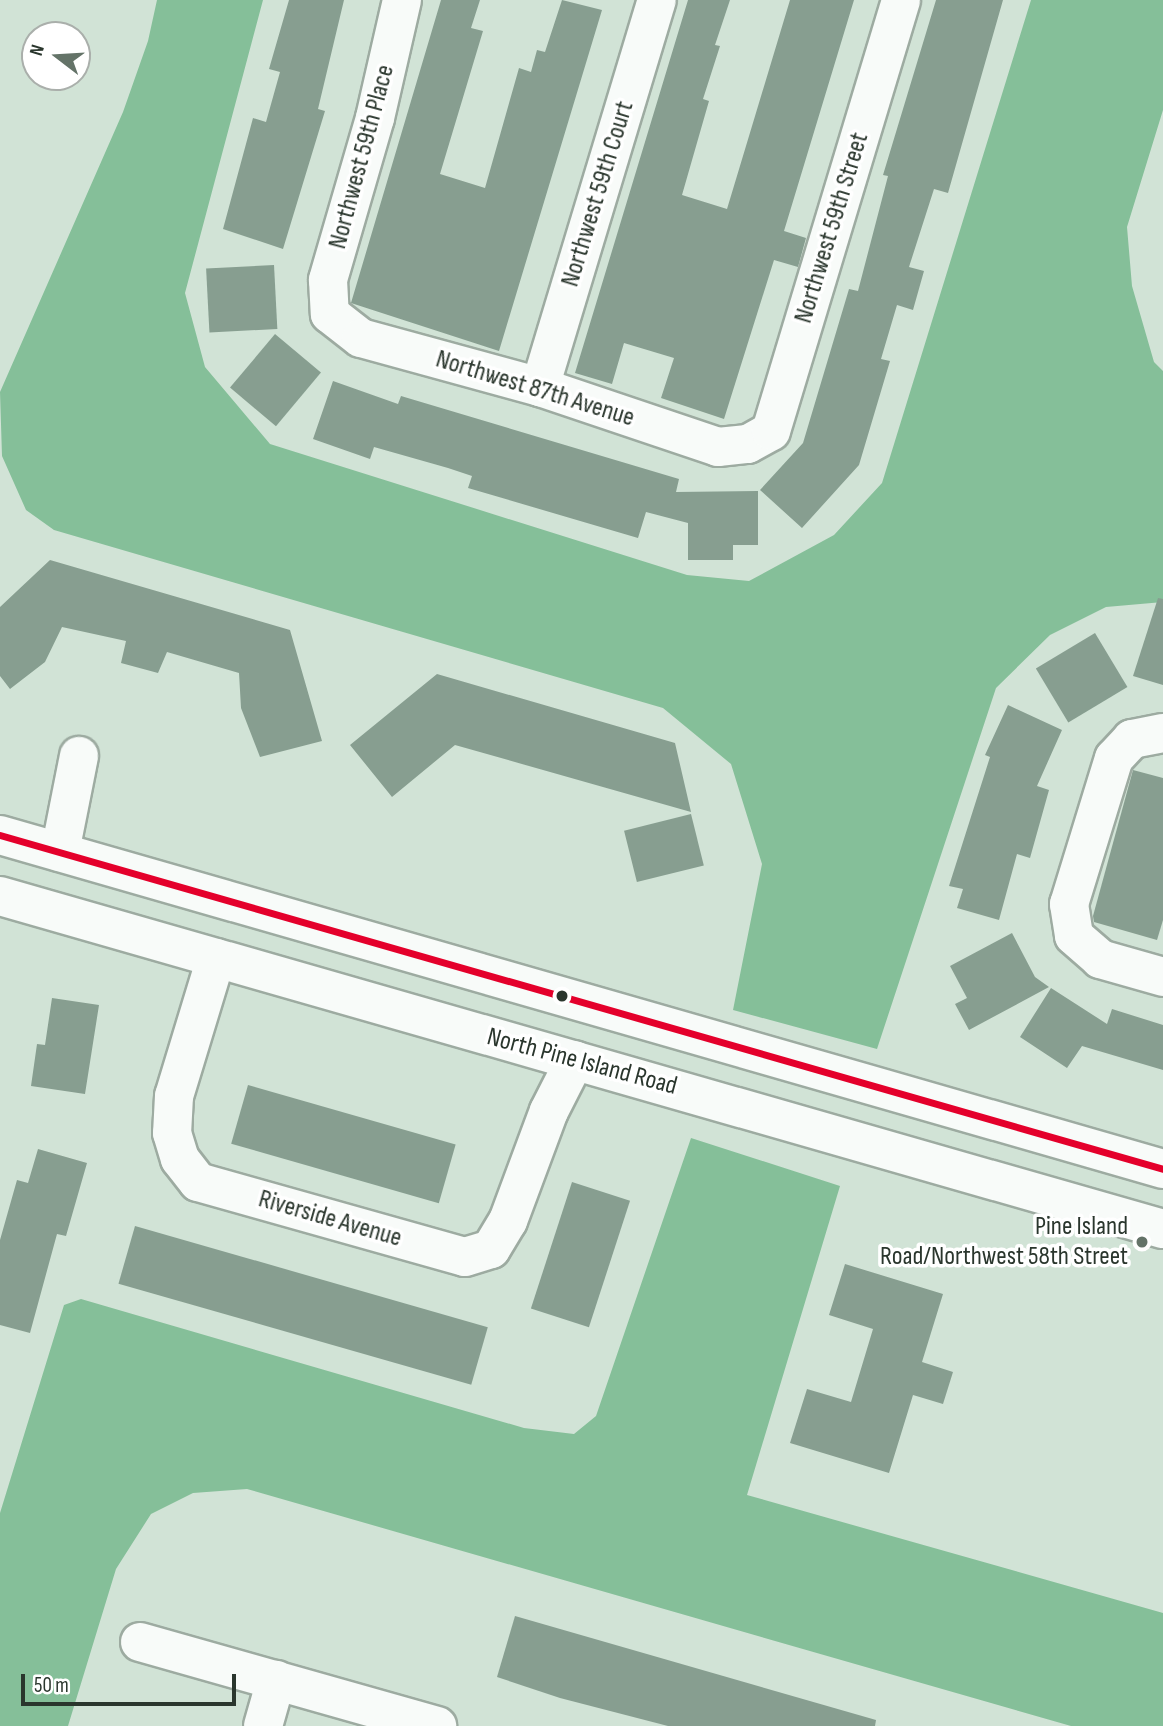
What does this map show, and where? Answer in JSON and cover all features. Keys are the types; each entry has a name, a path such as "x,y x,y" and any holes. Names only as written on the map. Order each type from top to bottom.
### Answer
{"street":[{"name":"Northwest 59th Place","path":"330,314 328,279 375,118 402,0"},
{"name":"Northwest 59th Court","path":"540,387 657,0"},
{"name":"Northwest 59th Street","path":"748,444 771,431 901,0"},
{"name":"Northwest 87th Avenue","path":"330,314 361,338 540,387 718,447 748,444"},
{"path":"1147,736 1114,758 1069,904 1074,936 1100,959 1163,977"},
{"path":"60,852 79,756"},
{"name":"North Pine Island Road","path":"0,835 1163,1169"},
{"name":"North Pine Island Road","path":"0,896 1163,1228"},
{"name":"Riverside Avenue","path":"216,958 174,1096 172,1133 180,1159 198,1182 466,1257 491,1249 508,1221 532,1153 575,1060"},
{"path":"140,1642 438,1726"},
{"path":"263,1726 276,1680"}],"shaded area":[{"path":"157,0 263,0 185,293 205,367 270,444 687,575 749,581 834,535 882,483 1031,0 1163,0 1163,110 1127,227 1132,286 1154,362 1163,371 1163,602 1106,607 1050,635 996,688 877,1049 733,1010 762,864 731,764 663,708 54,530 26,510 2,456 0,392 123,112 148,41"},
{"path":"691,1138 840,1186 747,1495 1163,1613 1163,1726 1071,1726 247,1489 193,1493 151,1514 116,1569 68,1726 0,1726 0,1513 64,1305 81,1299 524,1428 574,1434 596,1416"}],"building":[{"path":"289,0 344,0 318,109 325,111 283,249 223,229 253,118 266,122 280,72 269,69"},
{"path":"441,0 480,0 471,28 483,31 440,174 485,188 519,68 531,72 537,50 545,52 562,0 602,10 499,351 351,303"},
{"path":"688,0 730,0 715,45 720,46 703,99 709,101 682,195 727,209 790,0 854,0 784,231 806,238 798,267 774,260 724,419 661,398 674,358 624,343 612,384 575,373"},
{"path":"936,0 1003,0 948,193 934,189 909,267 924,271 913,310 897,305 881,359 890,361 859,465 802,528 760,490 803,443 849,289 858,291 888,176 883,175"},
{"path":"274,265 277,329 209,332 206,269"},
{"path":"275,334 321,373 276,426 230,388"},
{"path":"333,381 398,404 401,396 679,479 676,492 758,491 758,545 733,545 733,560 688,560 688,523 646,512 638,538 468,488 472,476 448,468 374,447 370,459 313,439"},
{"path":"50,560 290,630 322,741 260,757 241,708 239,673 167,652 158,673 121,663 126,641 62,627 45,662 10,689 0,676 0,607"},
{"path":"1158,598 1163,599 1163,685 1133,676"},
{"path":"1095,633 1127,687 1068,723 1036,669"},
{"path":"437,674 675,743 691,812 455,745 392,797 350,745"},
{"path":"1008,705 1062,730 1037,786 1049,790 1030,858 1017,854 999,920 957,908 963,889 949,886 990,757 985,755"},
{"path":"1133,770 1163,778 1163,920 1157,940 1094,922 1093,916"},
{"path":"691,814 704,865 637,882 624,831"},
{"path":"1012,933 1035,977 1049,987 969,1030 955,1004 967,998 950,966"},
{"path":"1051,988 1107,1024 1112,1009 1163,1025 1163,1070 1082,1046 1067,1068 1020,1037"},
{"path":"52,998 99,1005 85,1094 31,1086 37,1044 45,1045"},
{"path":"248,1085 456,1145 439,1203 231,1144"},
{"path":"38,1149 87,1163 66,1236 57,1234 30,1333 0,1325 0,1240 17,1180 28,1183"},
{"path":"572,1182 630,1201 589,1327 531,1308"},
{"path":"135,1226 488,1327 471,1385 118,1284"},
{"path":"845,1264 943,1294 922,1362 953,1372 943,1404 913,1395 889,1473 790,1443 807,1389 851,1402 873,1329 829,1315"},
{"path":"515,1616 876,1720 875,1726 668,1726 560,1698 497,1677"}],"transit line":[{"path":"0,835 1163,1169"}],"place":[{"name":"Pine Island Road/Northwest 58th Street","path":"1142,1242"}]}
